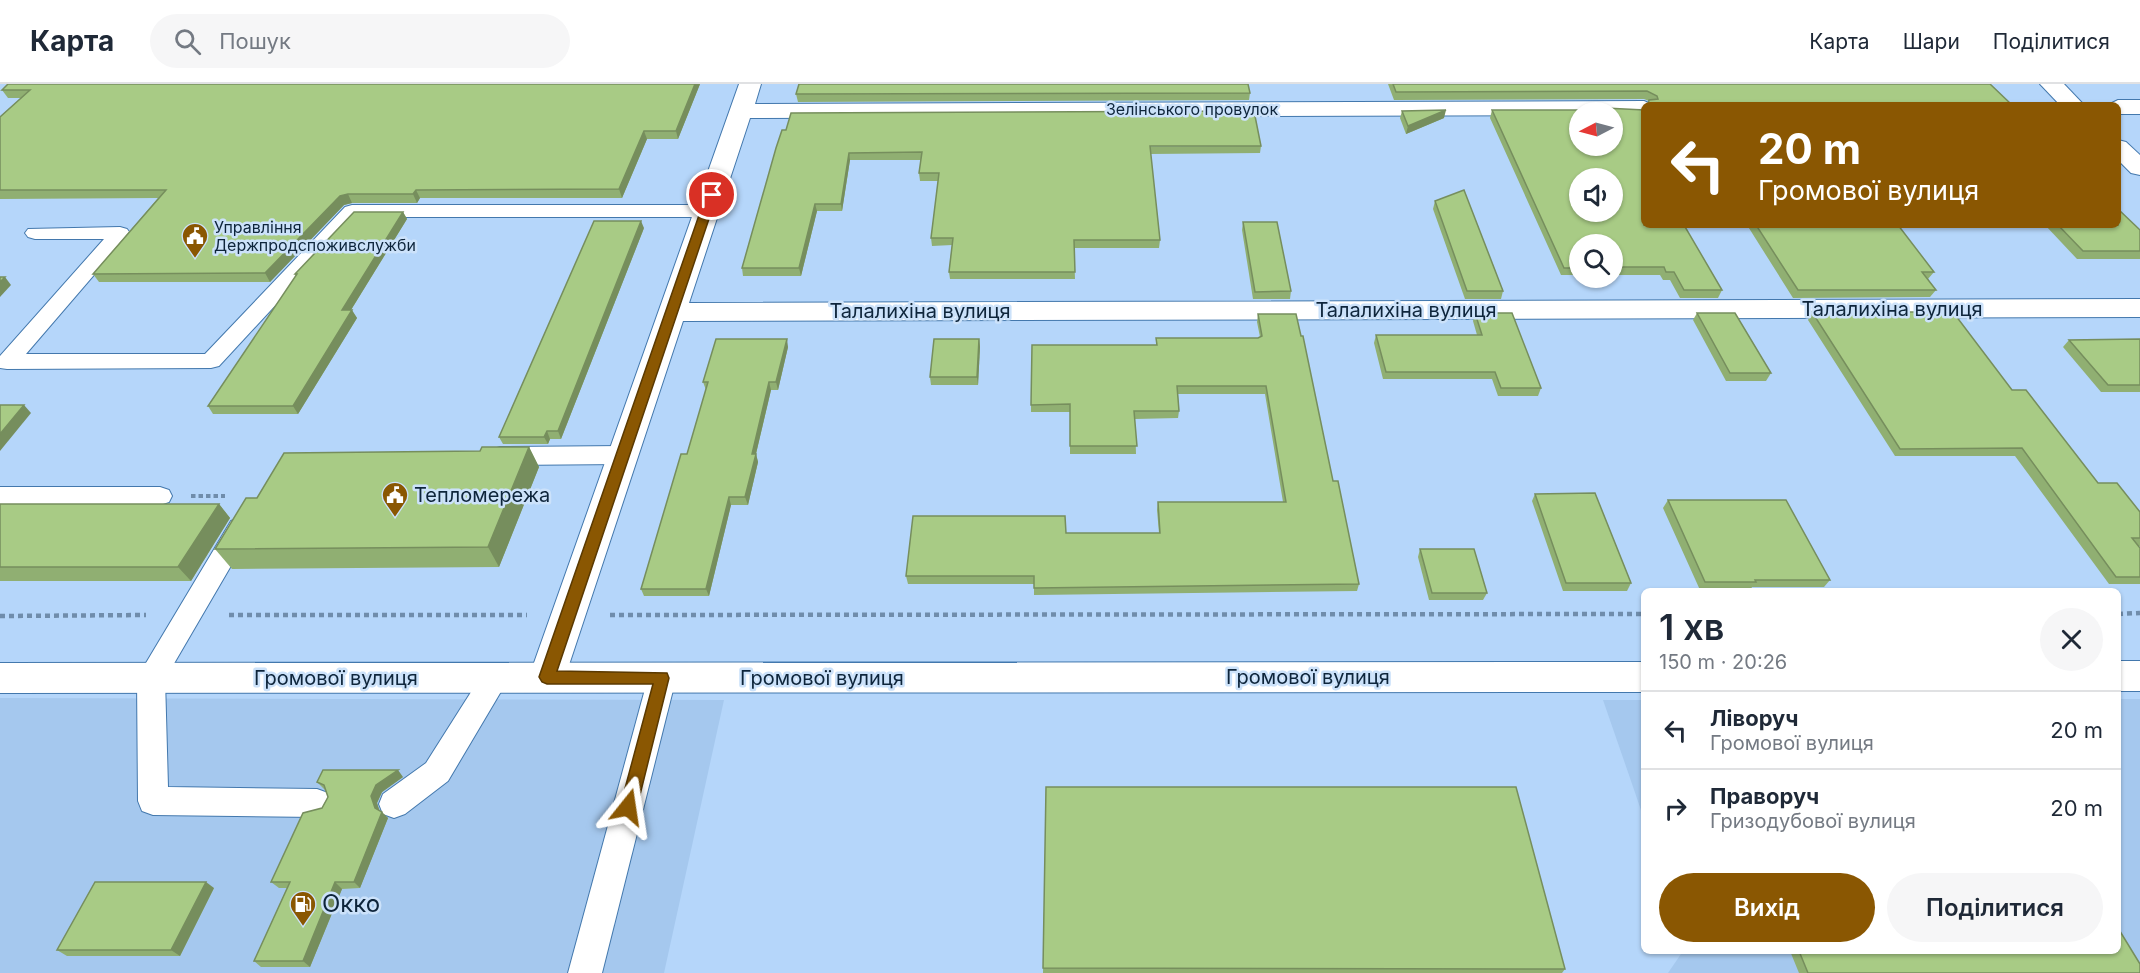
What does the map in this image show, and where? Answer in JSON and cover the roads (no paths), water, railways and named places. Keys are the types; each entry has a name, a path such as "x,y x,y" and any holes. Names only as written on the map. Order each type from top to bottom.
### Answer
{"street":[{"path":"2051,84 2070,102"},
{"path":"547,677 745,97"},
{"name":"Зелінського провулок","path":"745,97 1641,108"},
{"path":"2121,107 2140,107"},
{"path":"2121,150 2140,168"},
{"name":"Талалихіна вулиця","path":"672,312 2140,308"},
{"path":"2121,676 2140,676"},
{"name":"Громової вулиця","path":"0,678 1641,677"}],"lane":[{"path":"35,233 120,233 7,362 211,362 352,211 706,211"},
{"path":"482,456 623,455"},
{"path":"0,496 160,496"},
{"path":"259,496 151,678 153,801 317,803"},
{"path":"394,804 437,771 495,678"},
{"path":"585,973 662,678"}],"place":[{"name":"Управління Держпродспоживслужби","path":"195,259"},
{"name":"Тепломережа","path":"395,518"},
{"name":"Окко","path":"303,927"}]}
